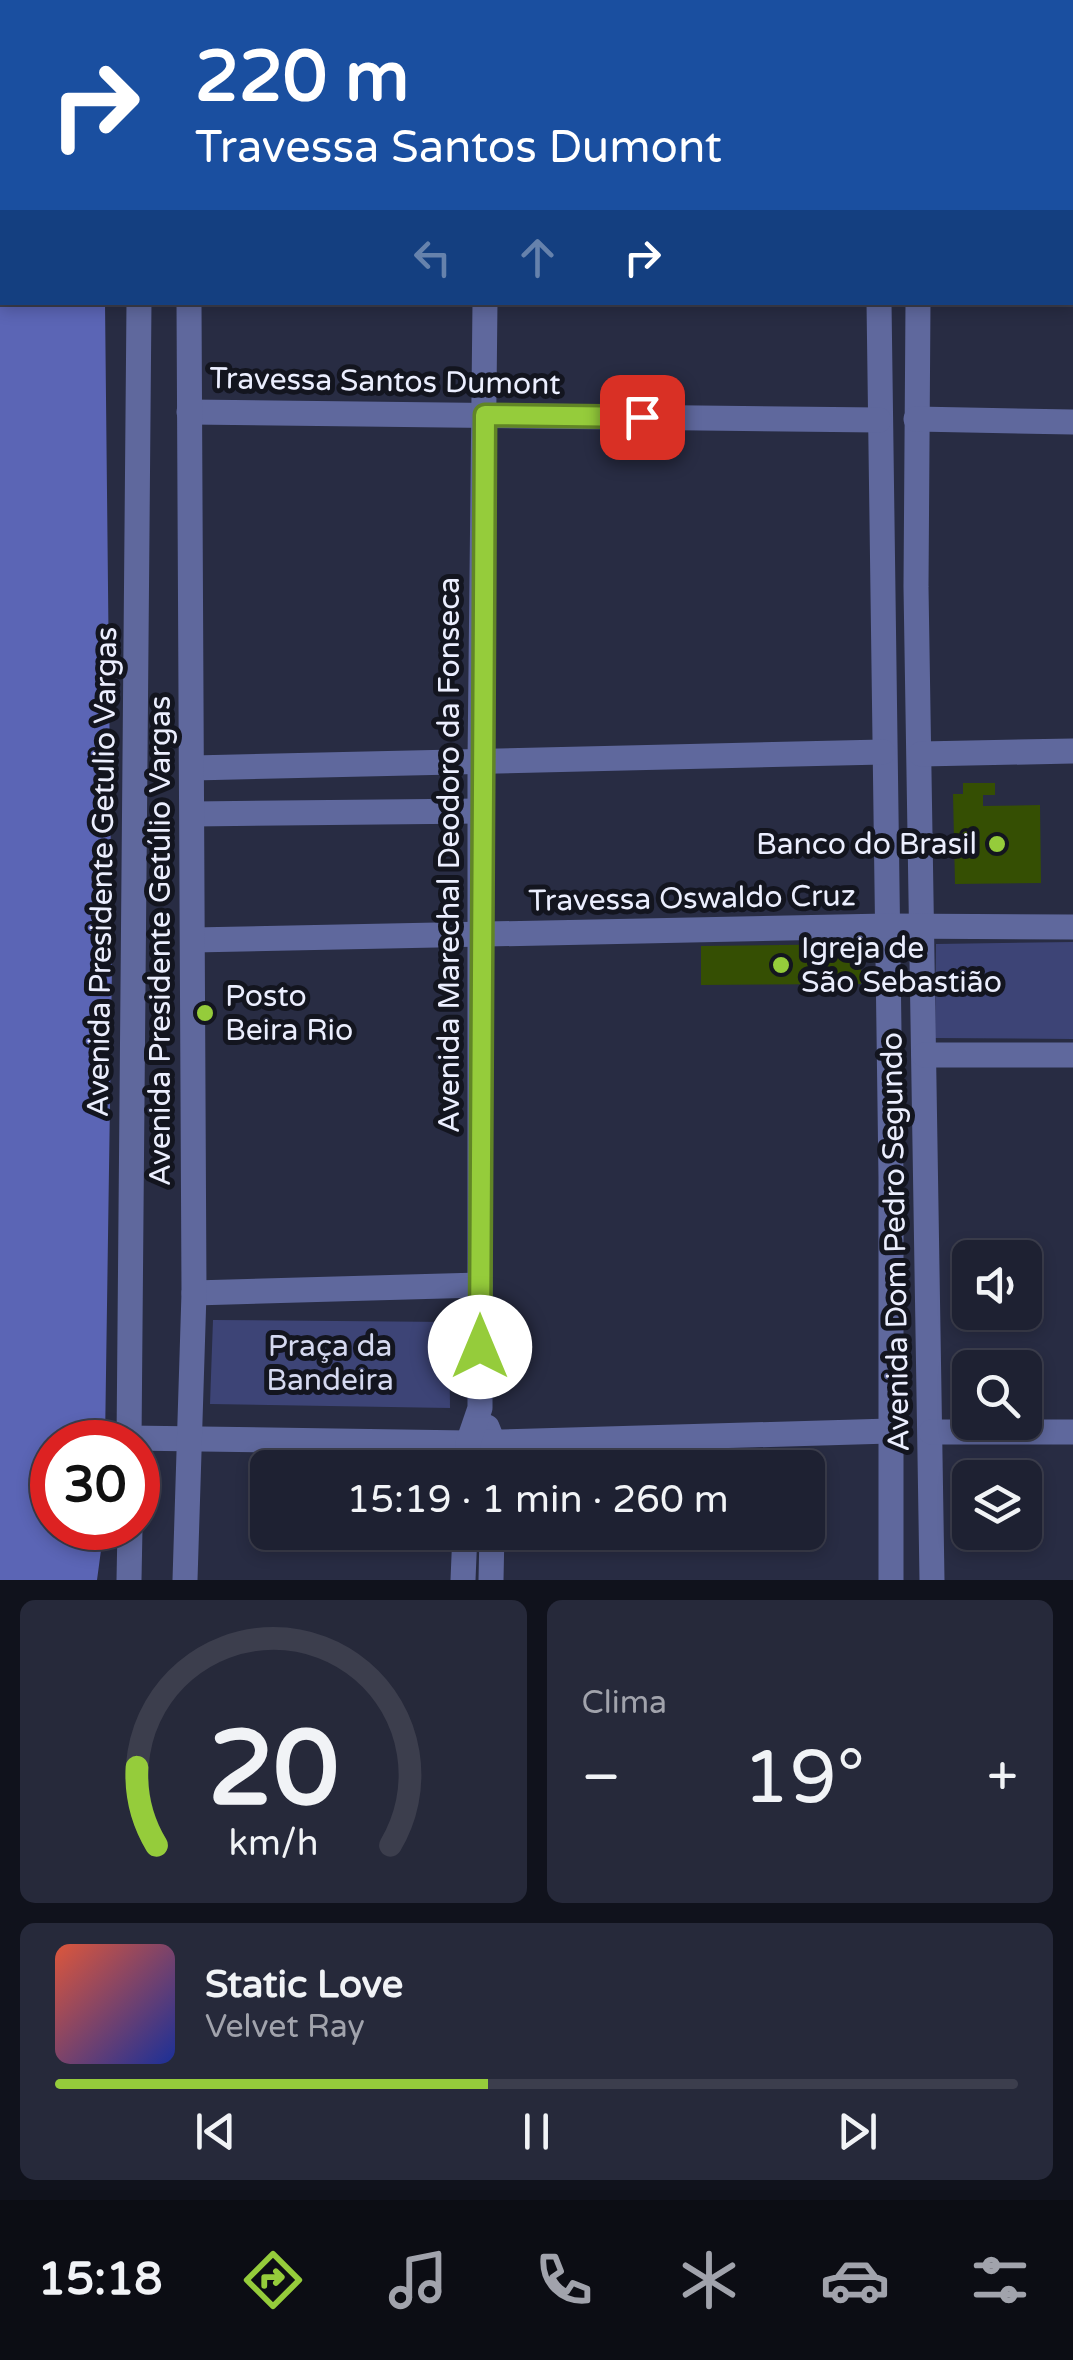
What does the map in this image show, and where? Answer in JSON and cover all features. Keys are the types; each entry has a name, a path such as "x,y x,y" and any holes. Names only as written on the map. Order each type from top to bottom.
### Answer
{"street":[{"name":"Avenida Presidente Getulio Vargas","path":"129,1420 139,305"},
{"name":"Avenida Presidente Getúlio Vargas","path":"185,1580 194,1293 189,305"},
{"name":"Avenida Marechal Deodoro da Fonseca","path":"480,1450 480,762 485,305"},
{"name":"Avenida Dom Pedro Segundo","path":"879,305 891,1580"},
{"name":"Avenida Dom Pedro Segundo","path":"918,305 916,587 932,1580"},
{"name":"Travessa Santos Dumont","path":"189,412 879,420"},
{"path":"916,420 1073,422"},
{"path":"883,586 916,587"},
{"path":"920,754 1073,751"},
{"path":"193,768 883,752"},
{"path":"193,814 480,811"},
{"name":"Travessa Oswaldo Cruz","path":"193,940 1073,926"},
{"path":"924,1055 1073,1055"},
{"path":"890,1178 927,1179"},
{"path":"194,1293 480,1286"},
{"path":"565,1450 890,1431"},
{"path":"931,1432 1073,1432"},
{"path":"160,1439 389,1450"},
{"path":"891,1538 932,1538"},
{"path":"129,1580 130,1550"},
{"path":"463,1580 464,1550"},
{"path":"491,1580 492,1550"}],"green space":[{"path":"1073,942 1073,1039 935,1038 936,944"},
{"name":"Praça da Bandeira","path":"213,1320 449,1322 450,1408 210,1404"}],"shaded area":[{"path":"0,305 105,305 112,965 105,1420 30,1420 30,1550 101,1550 97,1580 0,1580"}],"building":[{"name":"Banco do Brasil","path":"963,783 995,783 995,795 983,795 983,806 1040,805 1041,883 955,884 953,794 963,794"},
{"name":"Igreja de São Sebastião","path":"861,944 861,984 701,985 701,946"}],"place":[{"name":"Banco do Brasil","path":"997,844"},
{"name":"Igreja de São Sebastião","path":"781,965"},
{"name":"Posto Beira Rio","path":"205,1013"}],"route":[{"path":"480,1347 480,762 485,415 642,417"}]}
